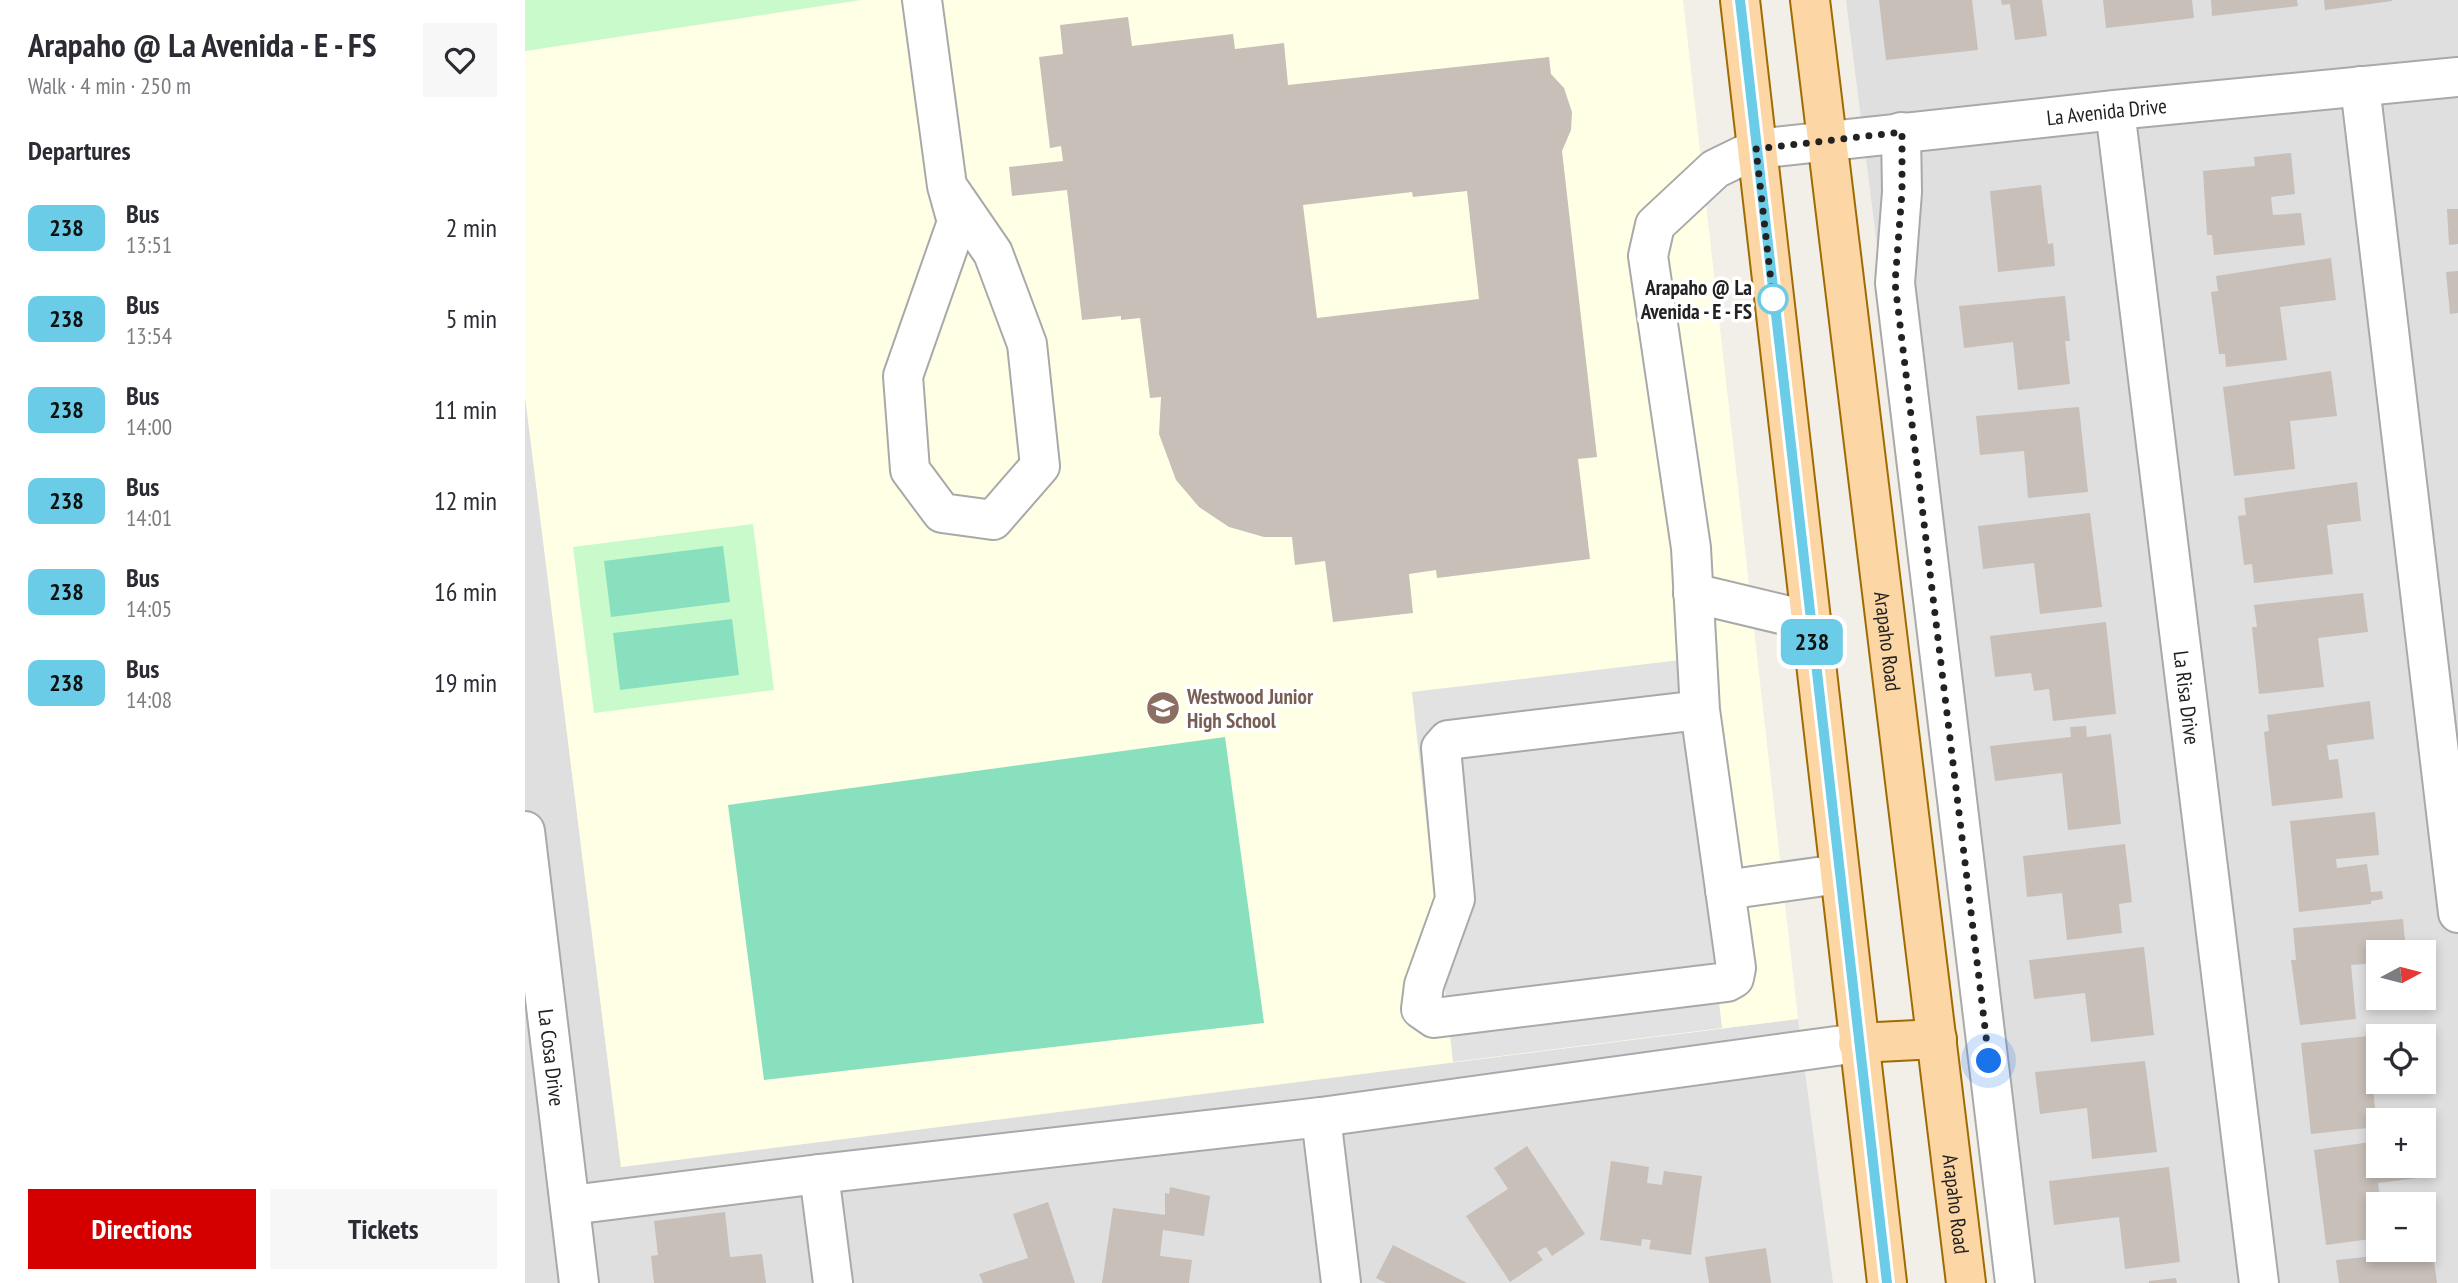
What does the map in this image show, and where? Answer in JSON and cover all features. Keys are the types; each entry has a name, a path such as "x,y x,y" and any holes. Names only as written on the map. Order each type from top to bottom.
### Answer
{"main road":[{"path":"1740,0 1887,1283"},
{"name":"Arapaho Road","path":"1810,0 1966,1283"},
{"path":"1858,1043 1937,1039"}],"street":[{"path":"922,0 947,186 957,222 903,376 910,470 942,513 993,520 1041,466 1027,344 993,253 947,186"},
{"name":"La Avenida Drive","path":"1700,710 1448,740 1441,748 1455,899 1424,985 1421,1009 1434,1018 1727,982 1734,978 1736,968 1700,710 1691,548 1648,256 1655,225 1715,169 1756,149 1828,140 2458,77"},
{"path":"2360,86 2458,913"},
{"name":"La Risa Drive","path":"2115,110 2259,1283"},
{"path":"1902,132 1902,192 1895,283 2015,1283"},
{"path":"1693,593 1810,621"},
{"name":"La Cosa Drive","path":"525,831 579,1283"},
{"path":"1725,890 1839,874"},
{"path":"571,1205 1321,1117 1858,1043"},
{"path":"1321,1117 1341,1283"},
{"path":"819,1174 832,1283"}],"shaded area":[{"name":"Westwood Junior High School","path":"525,0 1683,0 1798,1019 621,1167 525,396"},
{"path":"1846,0 2458,0 2458,1283 2008,1283"},
{"path":"525,396 621,1167 1798,1019 1833,1283 525,1283"},
{"path":"1680,660 1722,1028 1453,1062 1412,692"}],"green space":[{"path":"525,0 861,0 525,51"},
{"path":"753,524 774,690 594,713 573,547"},
{"path":"723,546 730,602 611,617 604,561"},
{"path":"732,619 739,675 620,690 613,633"},
{"path":"1225,737 1264,1023 764,1080 728,805"}],"building":[{"path":"1879,0 1972,0 1978,50 1886,60"},
{"path":"2001,0 2042,0 2047,36 2015,40 2010,4 2002,5"},
{"path":"2103,0 2192,0 2194,18 2106,28"},
{"path":"2211,0 2297,0 2298,6 2212,16"},
{"path":"2324,0 2392,0 2392,1 2325,10"},
{"path":"1128,17 1132,46 1233,34 1235,49 1284,43 1288,85 1549,57 1551,74 1564,88 1572,112 1571,130 1562,151 1597,457 1578,459 1590,559 1437,578 1436,570 1409,574 1413,613 1333,622 1325,561 1295,565 1292,537 1264,537 1229,527 1199,507 1176,480 1159,434 1161,397 1150,398 1140,318 1121,320 1121,316 1082,320 1067,190 1012,196 1009,167 1063,161 1061,146 1050,148 1039,57 1063,54 1060,25","holes":["1467,191 1479,299 1317,318 1303,205 1412,192 1413,197"]},
{"path":"2291,153 2295,194 2271,197 2273,215 2301,213 2305,245 2214,255 2212,235 2207,235 2203,171 2255,166 2254,157"},
{"path":"2041,185 2048,244 2053,243 2055,266 1998,272 1990,191"},
{"path":"2447,209 2458,209 2458,244 2449,245"},
{"path":"2331,258 2336,300 2280,307 2287,360 2226,367 2225,354 2219,354 2211,292 2218,291 2216,276"},
{"path":"2458,271 2458,313 2450,314 2446,272"},
{"path":"2065,296 2070,341 2065,341 2070,384 2018,390 2013,342 1964,348 1959,306"},
{"path":"2331,371 2337,416 2290,421 2295,469 2234,476 2223,387"},
{"path":"2079,407 2088,492 2028,498 2024,451 1980,455 1976,416"},
{"path":"2357,482 2361,521 2327,525 2333,574 2254,583 2252,564 2244,565 2238,516 2246,515 2244,498"},
{"path":"2090,513 2102,607 2040,614 2034,563 1983,569 1978,526"},
{"path":"2363,593 2368,632 2318,638 2324,687 2259,694 2252,627 2257,627 2254,605"},
{"path":"2106,622 2116,714 2053,721 2049,689 2034,691 2031,673 1995,677 1990,636"},
{"path":"2370,701 2374,739 2327,745 2329,760 2338,759 2343,798 2272,806 2264,732 2269,731 2267,715"},
{"path":"2086,726 2087,737 2111,734 2121,824 2068,830 2062,773 1995,781 1990,746 2071,737 2070,727"},
{"path":"2375,812 2379,855 2336,859 2337,868 2367,864 2371,892 2382,891 2383,899 2371,901 2371,904 2299,912 2290,821"},
{"path":"2125,844 2132,902 2119,904 2122,933 2067,940 2062,893 2027,897 2023,856"},
{"path":"2403,919 2405,940 2366,940 2366,964 2351,965 2356,1019 2300,1025 2291,960 2296,960 2293,928"},
{"path":"2144,947 2154,1035 2091,1042 2085,993 2034,999 2029,960"},
{"path":"2366,1036 2366,1094 2374,1094 2375,1108 2366,1108 2366,1128 2311,1134 2301,1043"},
{"path":"2145,1061 2157,1152 2092,1159 2087,1108 2040,1114 2035,1072"},
{"path":"2366,1143 2366,1178 2418,1178 2378,1183 2379,1192 2366,1192 2366,1240 2326,1245 2314,1150"},
{"path":"1527,1146 1585,1234 1552,1256 1546,1247 1537,1252 1543,1260 1510,1282 1466,1216 1508,1189 1494,1168"},
{"path":"1611,1161 1649,1167 1647,1183 1662,1185 1664,1171 1702,1176 1691,1255 1649,1249 1651,1240 1642,1239 1641,1246 1600,1240"},
{"path":"2169,1167 2180,1262 2125,1269 2119,1217 2054,1225 2049,1181"},
{"path":"1170,1187 1210,1196 1204,1236 1163,1230 1160,1256 1192,1260 1189,1283 1102,1283 1113,1208 1165,1215 1165,1193 1169,1194"},
{"path":"1048,1202 1075,1283 983,1283 979,1274 1028,1258 1013,1214"},
{"path":"725,1212 730,1257 762,1254 766,1283 654,1283 651,1256 658,1255 654,1221"},
{"path":"1393,1245 1467,1283 1386,1283 1376,1278"},
{"path":"1766,1248 1771,1283 1709,1283 1705,1257"},
{"path":"2366,1257 2366,1262 2434,1262 2437,1283 2339,1283 2336,1260"},
{"path":"2176,1278 2177,1283 2149,1283 2149,1281"}],"bus line":[{"name":"238","path":"1740,0 1887,1283"}],"place":[{"name":"Arapaho @ La Avenida - E - FS","path":"1773,299"},
{"name":"Westwood Junior High School","path":"1163,708"}],"route":[{"path":"1773,299 1756,149 1902,132 1902,192 1895,283 1989,1061"}]}
